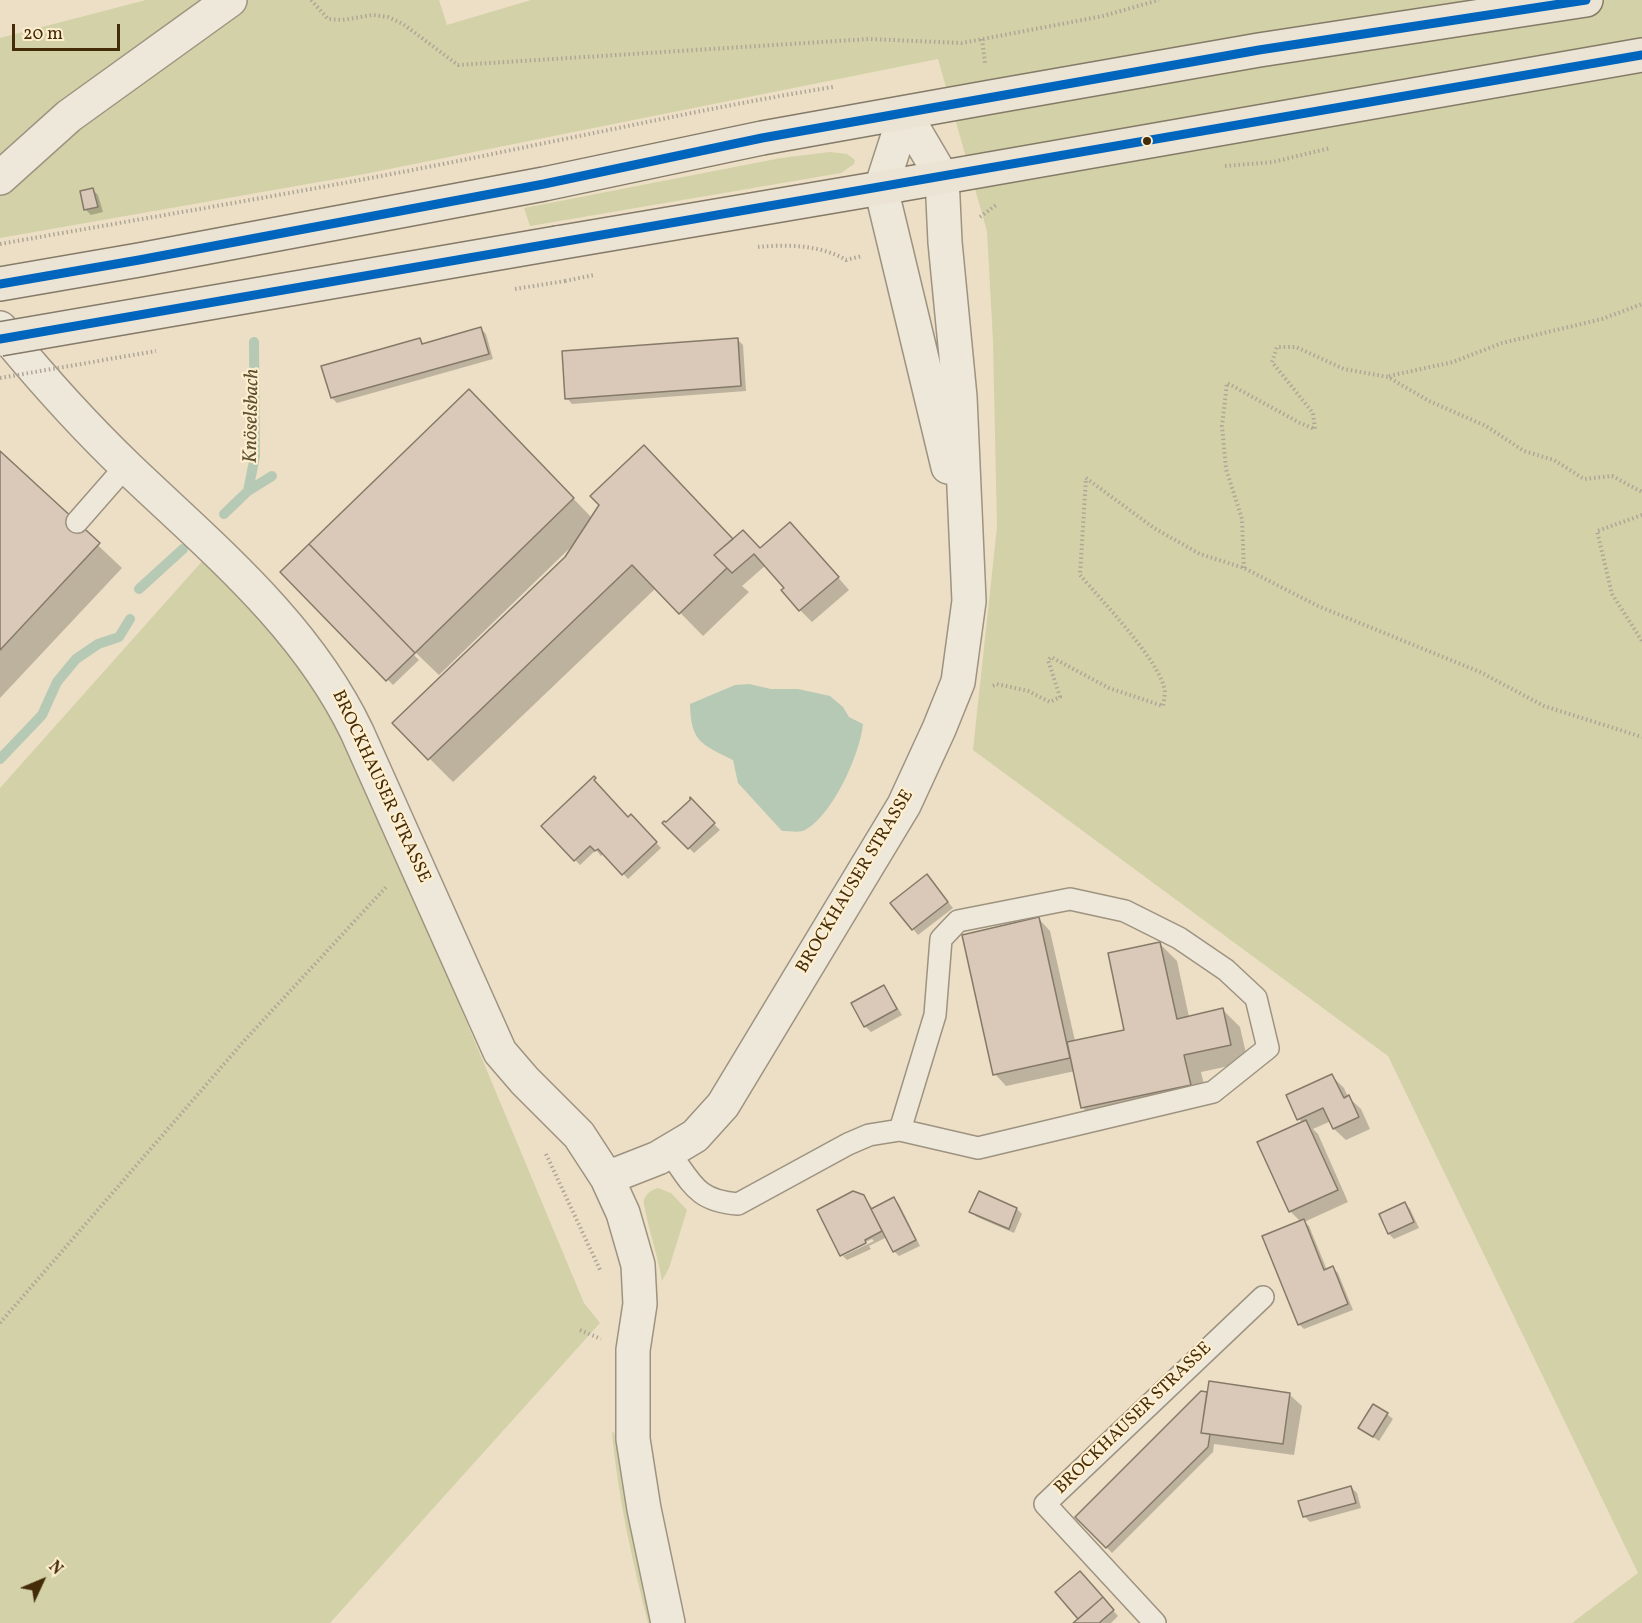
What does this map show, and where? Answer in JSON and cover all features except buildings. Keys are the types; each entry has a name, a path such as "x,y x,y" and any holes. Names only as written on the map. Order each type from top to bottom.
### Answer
{"main road":[{"path":"0,284 544,184 762,138 1259,50 1586,0"},
{"path":"0,339 1642,55"}],"street":[{"path":"0,178 69,116 230,0"},
{"path":"881,188 905,114"},
{"name":"BROCKHAUSER STRASSE","path":"607,1178 669,1152 695,1136 723,1105 904,805 958,682 969,601 960,397 945,242 942,177 905,114"},
{"name":"BROCKHAUSER STRASSE","path":"881,188 966,544"},
{"name":"BROCKHAUSER STRASSE","path":"0,328 76,416 273,608 319,664 345,706 500,1052 525,1082 579,1135 607,1178 622,1213 638,1265 640,1304 633,1350 633,1439 644,1509 668,1623"}],"lane":[{"path":"77,522 126,466"},
{"path":"669,1152 702,1195 720,1203 738,1204 848,1144 869,1136 900,1130 978,1148 1213,1092 1268,1048 1256,998 1227,970 1179,938 1125,911 1070,899 958,921 941,939 935,1015 900,1130"},
{"name":"BROCKHAUSER STRASSE","path":"1155,1623 1045,1504 1263,1297"}],"path":[{"path":"311,0 328,19 342,20 373,15 388,17 403,24 458,65 868,39 962,43 1103,16 1159,0"},
{"path":"0,244 536,145"},
{"path":"750,248 778,245 806,247 835,254 846,260 895,248"},
{"path":"566,281 599,274"},
{"path":"1388,377 1453,362 1502,343 1602,319 1642,304"},
{"path":"1244,568 1242,519 1227,469 1222,426 1227,383 1315,429 1313,413 1272,362 1277,346 1296,347 1344,369 1388,377 1429,401 1486,426 1524,451 1554,460 1584,479 1612,476 1642,492"},
{"path":"950,703 997,684 1028,691 1050,702 1060,697 1047,660 1051,657 1108,688 1163,706 1165,688 1151,662 1080,575 1086,478 1154,528 1200,554 1244,568 1318,606 1480,672 1544,706 1642,737"},
{"path":"1642,515 1597,531 1612,594 1642,641"},
{"path":"0,1323 244,1041 414,857"},
{"path":"546,1152 603,1277"},
{"path":"580,1330 611,1343"}],"shaded area":[{"path":"146,0 439,0 447,25 531,0 1642,0 1642,1623 1572,1623 1638,1573 1388,1056 973,750 997,527 993,341 987,231 938,59 359,175 0,238 0,38"},
{"path":"830,152 847,154 855,160 854,164 841,173 530,226 524,208 781,158"},
{"path":"205,558 333,702 584,1303 600,1323 330,1623 0,1623 0,788"},
{"path":"749,684 771,689 798,689 830,696 843,707 849,717 863,724 851,767 835,798 815,822 803,831 782,831 738,783 733,760 706,745 700,740 693,727 690,704 735,685"},
{"path":"658,1188 671,1193 687,1210 669,1268 662,1281 644,1205 646,1195"},
{"path":"614,1432 638,1564 653,1623 648,1623 626,1528 612,1433"}],"waterway":[{"name":"Knöselsbach","path":"224,514 248,491 255,456 254,342"},
{"path":"248,491 272,476"},
{"name":"Knöselsbach","path":"139,589 183,549"},
{"name":"Knöselsbach","path":"0,759 42,715 57,682 76,659 98,644 119,637 130,619"}],"transit line":[{"path":"0,284 544,184 762,138 1259,50 1586,0"},
{"path":"0,339 1642,55"}]}
